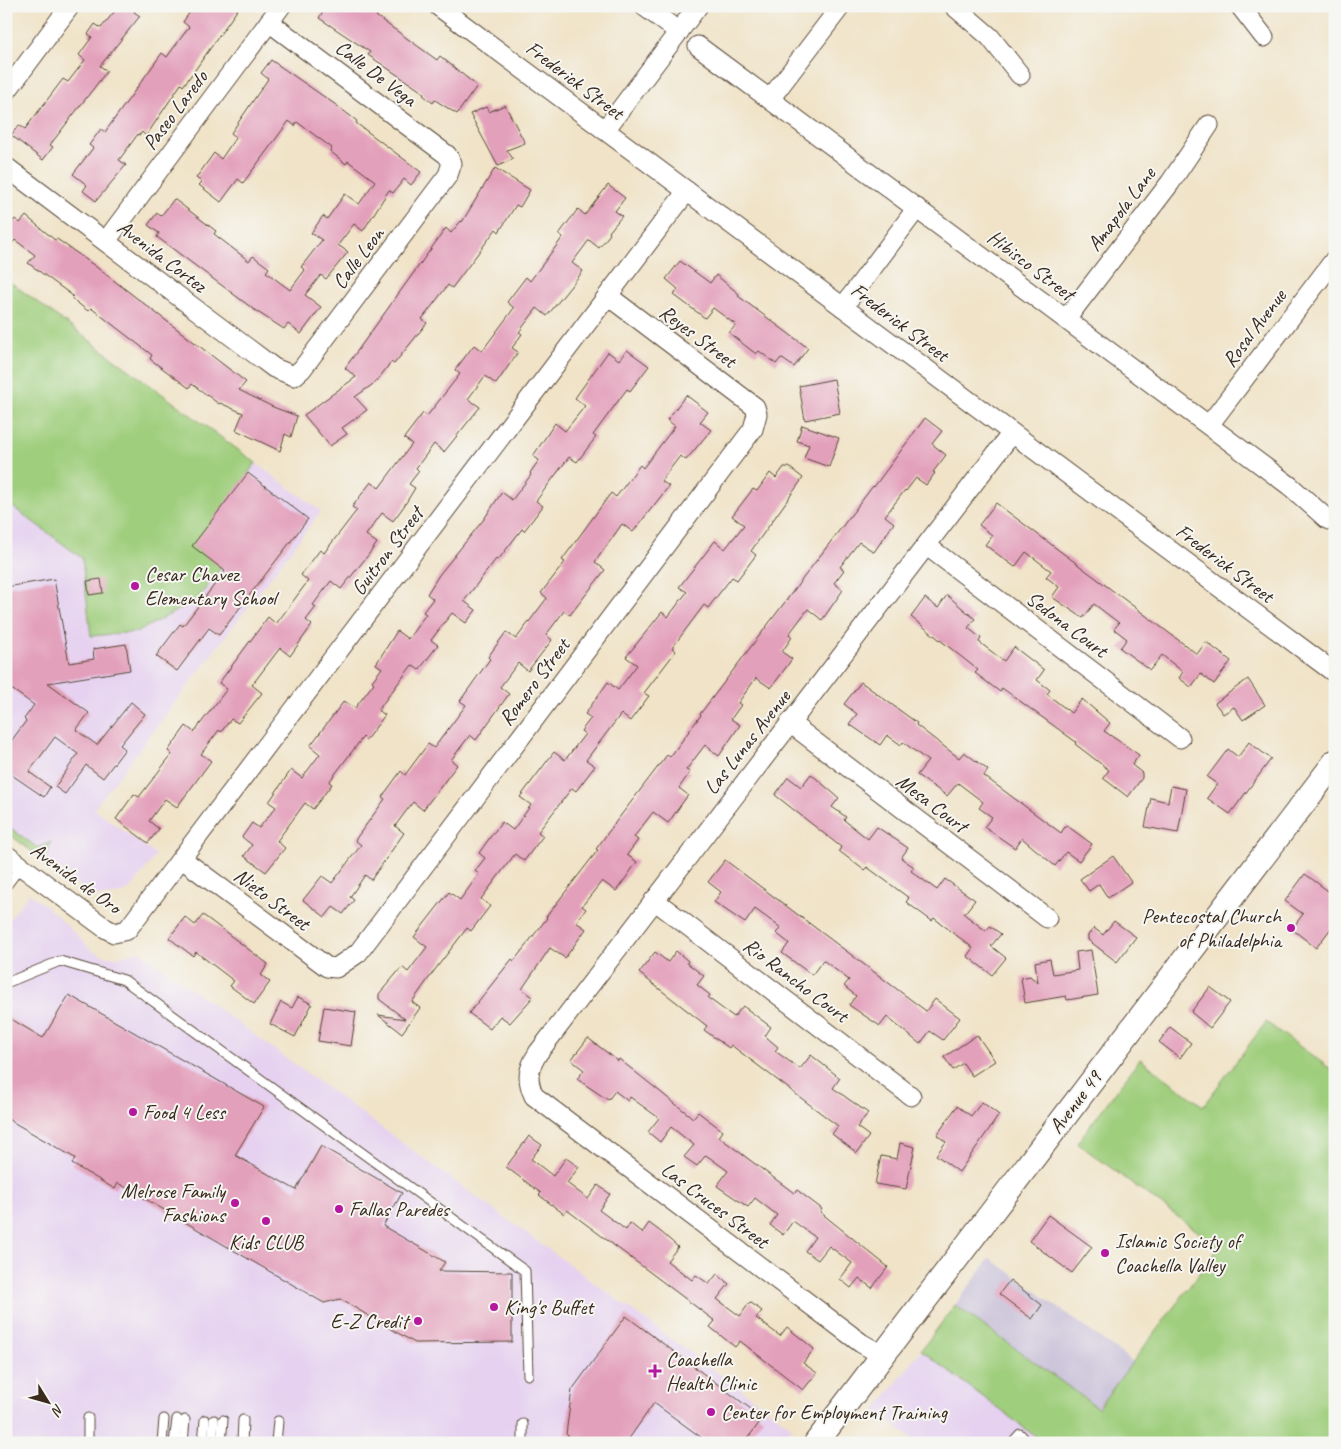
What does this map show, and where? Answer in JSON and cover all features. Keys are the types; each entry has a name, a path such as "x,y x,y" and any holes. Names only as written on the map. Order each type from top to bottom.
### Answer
{"street":[{"path":"6,92 70,6"},
{"name":"Paseo Laredo","path":"106,241 281,6"},
{"name":"Frederick Street","path":"438,6 1335,673"},
{"path":"644,6 679,32"},
{"path":"606,130 698,6"},
{"path":"770,99 841,6"},
{"path":"954,6 990,37 1020,75"},
{"path":"1240,6 1264,36"},
{"name":"Calle De Vega","path":"270,22 447,154 452,163"},
{"name":"Hibisco Street","path":"698,46 1209,425 1290,486 1327,519 1335,522"},
{"name":"Amapola Lane","path":"1066,319 1170,183 1209,125"},
{"name":"Calle Leon","path":"294,376 302,369 448,175 452,163"},
{"name":"Avenida Cortez","path":"6,167 274,368 294,376"},
{"name":"Guitron Street","path":"120,933 134,923 687,191"},
{"path":"842,307 917,208"},
{"name":"Rosal Avenue","path":"1209,425 1335,259"},
{"name":"Reyes Street","path":"608,296 755,407 757,414"},
{"name":"Romero Street","path":"336,968 358,954 753,429 757,414"},
{"name":"Las Lunas Avenue","path":"528,1084 529,1068 538,1053 1012,433"},
{"name":"Sedona Court","path":"927,546 1180,738"},
{"name":"Mesa Court","path":"790,723 1047,918"},
{"name":"Avenue 49","path":"816,1443 1335,762"},
{"name":"Nieto Street","path":"182,859 316,961 327,968 336,968"},
{"name":"Avenida de Oro","path":"14,861 105,928 120,933"},
{"name":"Rio Rancho Court","path":"654,900 911,1096"},
{"name":"Las Cruces Street","path":"528,1084 534,1096 546,1106 861,1344 882,1355"}],"lane":[{"path":"6,886 14,861"},
{"path":"6,983 60,961 124,980 525,1271 528,1375"},
{"path":"88,1418 88,1443"},
{"path":"162,1443 164,1419"},
{"path":"174,1443 181,1420 183,1443"},
{"path":"203,1443 214,1420"},
{"path":"212,1443 214,1420"},
{"path":"214,1420 221,1443"},
{"path":"242,1420 242,1443"},
{"path":"276,1443 278,1421"},
{"path":"523,1424 523,1443"},
{"path":"1012,1443 1020,1434 1028,1443"}],"shaded area":[{"name":"Cesar Chavez Elementary School","path":"6,279 321,511 94,809 156,855 131,889 120,894 95,897 6,832"},
{"path":"29,893 55,914 93,951 106,956 117,957 139,951 792,1427 780,1443 6,1443 6,924"},
{"path":"990,1258 1133,1362 1098,1408 955,1305"},
{"path":"921,1350 1044,1443 917,1443 875,1411"}],"green space":[{"path":"6,279 256,463 193,546 221,568 197,600 137,632 91,636 82,558 6,502"},
{"path":"6,825 38,848 51,842 45,861 6,832"},
{"path":"1266,1022 1335,1072 1335,1443 1044,1443 921,1350 955,1305 1098,1408 1219,1247 1077,1143 1140,1059 1203,1106"}],"building":[{"path":"119,6 139,6 134,12 140,16 100,66 107,71 50,145 53,147 43,160 11,135 19,125 25,129 63,79 68,82 85,60 79,55 92,37 88,34 95,24 101,28"},
{"path":"194,6 240,6 183,86 181,84 146,136 142,132 140,135 138,134 119,160 126,165 96,201 83,191 87,185 73,174 93,148 89,145 101,129 105,132 162,53 167,57 189,27 183,22"},
{"path":"327,6 373,6 380,11 376,16 437,60 440,56 477,86 457,114 435,100 433,103 423,95 424,93 368,55 370,52 319,18"},
{"path":"271,60 336,105 357,121 356,123 421,172 411,185 404,179 393,193 389,190 363,231 354,224 338,245 348,252 326,279 321,275 305,295 321,307 301,334 288,324 284,329 256,311 157,237 159,233 148,225 157,213 161,216 174,199 216,231 214,234 249,261 253,256 269,268 266,272 290,290 305,270 301,267 322,240 311,233 323,216 327,219 345,194 359,204 375,181 348,161 346,164 330,151 332,148 297,122 295,126 289,121 243,183 238,179 221,202 199,185 202,182 196,178 214,153 221,159 236,137 231,133 268,79 261,73"},
{"path":"505,105 525,143 507,150 513,159 498,166 470,114 486,107 489,112"},
{"path":"495,168 530,190 520,207 516,205 499,232 496,229 452,288 448,285 422,319 427,323 394,364 391,362 376,382 355,397 367,410 342,428 347,434 330,446 304,415 356,377 345,368 446,228 451,233 462,222"},
{"path":"608,185 625,198 615,211 622,216 609,232 610,234 599,248 589,240 572,263 583,271 547,316 537,308 519,332 522,334 512,348 518,352 496,384 485,376 468,399 480,407 444,452 434,444 416,468 419,471 409,484 415,488 393,521 382,513 366,535 377,543 369,554 341,589 331,581 313,605 316,607 306,620 312,625 290,656 280,648 252,685 262,693 238,723 231,719 221,732 219,730 201,754 211,761 177,807 165,799 149,821 159,829 148,843 116,819 134,794 139,797 172,754 168,751 186,726 194,732 227,689 219,683 268,617 276,624 308,581 301,575 320,550 324,553 357,510 352,507 371,482 379,488 412,444 404,438 423,413 427,416 460,374 455,370 474,345 482,351 514,308 507,302 526,277 530,281 563,237 559,234 578,209 585,215"},
{"path":"26,216 55,240 57,239 95,266 246,382 239,390 273,407 297,416 291,437 285,434 280,451 236,430 243,413 219,404 192,384 189,388 150,359 152,355 91,308 88,311 71,298 73,296 28,263 35,255 15,240 6,251 6,220 11,223 15,219 20,223"},
{"path":"680,261 710,283 716,275 739,294 738,296 808,348 794,367 781,358 776,364 759,351 756,354 729,333 736,325 713,308 705,318 674,295 678,289 666,279"},
{"path":"627,350 649,366 630,391 627,389 593,435 596,437 577,462 569,457 536,501 543,506 524,531 522,529 498,560 496,559 464,601 476,610 466,623 452,613 431,640 438,645 419,670 412,665 378,710 385,715 366,740 363,737 329,782 332,784 313,809 305,803 277,841 285,848 266,872 244,856 252,845 242,837 252,823 259,828 276,807 269,802 291,770 302,778 320,754 310,746 344,701 355,708 374,683 372,681 382,668 376,664 397,631 408,639 426,614 423,612 433,599 427,594 439,575 484,519 502,492 512,500 531,475 530,473 539,460 533,456 555,423 565,431 585,406 575,398 608,352 619,360"},
{"path":"834,379 840,413 805,420 799,386"},
{"path":"686,395 708,412 700,422 711,430 686,460 680,456 661,481 669,486 633,532 622,524 595,562 605,570 570,615 564,611 546,635 552,640 528,671 518,663 500,687 509,694 476,740 470,735 451,760 457,765 423,810 413,802 395,826 404,833 371,880 365,875 350,897 354,900 343,914 333,907 325,917 303,900 322,876 332,883 361,845 355,840 385,799 382,797 401,771 405,775 428,744 434,748 466,705 460,701 490,659 488,657 506,632 516,639 547,598 541,593 565,562 562,560 611,493 616,497 640,465 643,468 675,426 667,420"},
{"path":"925,418 942,431 932,444 946,455 933,472 935,473 926,485 916,478 905,490 885,516 894,523 874,552 859,542 840,567 844,570 834,583 843,590 822,620 808,609 789,634 792,637 782,652 792,659 771,688 756,678 738,703 741,705 731,719 740,725 719,756 705,745 686,770 690,772 679,788 688,795 668,823 653,812 634,837 638,840 627,855 637,862 616,891 602,881 582,906 586,909 576,922 586,929 565,958 550,948 522,989 533,997 510,1023 500,1016 490,1029 469,1013 512,959 514,961 547,918 598,850 596,849 615,823 667,755 670,757 700,714"},
{"path":"802,425 839,438 829,467 804,458 809,445 797,441"},
{"path":"784,467 789,467 803,478 751,551 756,555 737,580 732,577 708,608 704,605 672,648 676,651 644,693 649,696 630,721 621,714 586,760 595,766 576,791 572,788 538,832 543,836 524,861 515,854 481,899 490,906 471,931 467,928 412,1002 420,1008 402,1033 378,1015 405,1019 379,999 379,994 402,967 408,972 427,947 414,937 449,892 460,900 479,874 475,871 485,858 479,853 491,836 502,822 513,830 531,805 520,797 554,752 565,760 585,734 581,731 591,718 585,714 608,682 618,690 637,665 626,657 662,612 668,617 687,592 679,587 715,541 725,549 744,525 732,516 753,489 757,491 770,473 776,478"},
{"path":"248,473 308,519 219,635 209,628 177,671 156,656 180,624 183,626 225,571 192,546"},
{"path":"996,503 1197,654 1206,642 1231,661 1214,684 1201,674 1191,687 1179,678 1183,672 1162,655 1150,670 1120,648 1127,639 1114,629 1119,623 1094,604 1083,618 1052,597 1059,587 1046,577 1051,571 1026,552 1015,567 985,545 992,535 979,525"},
{"path":"54,579 69,663 94,659 93,649 126,644 130,670 48,683 89,713 76,730 97,745 131,702 145,714 120,745 125,749 103,778 86,765 65,794 55,787 78,754 55,737 29,772 50,787 44,797 6,771 6,748 26,721 24,719 34,705 10,688 6,660 6,587"},
{"path":"101,579 103,593 89,595 87,581"},
{"path":"947,595 975,619 968,628 981,638 979,642 1004,661 1014,647 1044,670 1037,680 1050,690 1047,694 1071,713 1082,699 1110,723 1104,731 1139,755 1132,765 1142,773 1142,778 1128,797 1103,778 1109,770 1075,744 1076,742 1002,688 1000,692 975,673 978,670 911,617 925,598 938,608"},
{"path":"1248,679 1265,705 1243,720 1234,707 1223,714 1215,703"},
{"path":"861,682 917,723 916,725 959,758 964,752 988,770 984,776 1061,833 1066,825 1092,844 1079,861 1066,852 1055,866 1022,838 1015,848 984,827 992,817 979,808 983,802 958,783 947,796 917,775 928,761 903,742 901,745 887,735 880,745 849,724 857,714 844,704"},
{"path":"1249,742 1271,759 1230,814 1207,798 1217,784 1207,777 1228,749 1238,757"},
{"path":"811,774 839,798 832,807 846,817 844,820 868,839 877,827 908,848 901,858 914,867 911,871 937,890 945,879 975,900 964,914 986,931 990,926 1001,934 991,946 1006,958 992,975 967,956 973,948 934,918 932,921 906,902 909,898 867,867 864,870 839,851 841,847 775,795 788,777 801,787"},
{"path":"1171,786 1186,789 1178,833 1145,827 1151,798 1168,802"},
{"path":"1113,856 1131,882 1108,898 1099,884 1089,891 1080,879"},
{"path":"725,860 926,1011 935,999 960,1018 943,1040 930,1031 920,1044 887,1017 880,1026 862,1014 849,1005 856,996 844,986 849,980 823,960 812,975 782,953 789,943 776,933 781,928 755,909 745,923 714,902 721,892 708,882"},
{"name":"Pentecostal Church of Philadelphia","path":"1305,874 1335,896 1335,923 1316,948 1292,929 1303,914 1285,901"},
{"path":"203,915 268,964 261,975 270,982 254,1004 230,986 234,981 196,952 193,956 169,938 185,917 195,925"},
{"path":"1114,921 1136,937 1117,962 1088,940 1088,935 1094,928 1103,935"},
{"path":"1091,950 1098,995 1067,1000 1066,996 1025,1003 1021,978 1030,976 1038,983 1035,962 1050,959 1053,974 1078,970 1076,952"},
{"path":"676,951 688,961 687,963 704,976 697,985 710,995 708,998 734,1017 743,1006 771,1027 765,1036 778,1047 775,1051 800,1069 811,1055 840,1078 833,1088 868,1113 857,1127 869,1136 857,1153 832,1134 838,1126 731,1045 729,1048 704,1030 707,1026 639,973 655,952 668,962"},
{"path":"1210,987 1230,1002 1210,1028 1191,1012"},
{"path":"69,995 264,1107 235,1155 296,1190 321,1146 402,1193 383,1226 445,1262 439,1271 512,1272 512,1342 415,1343 340,1299 324,1303 118,1183 115,1189 72,1164 75,1158 6,1118 6,1016 43,1038"},
{"path":"298,997 312,1004 295,1037 270,1024 281,1002 292,1008"},
{"path":"324,1007 356,1012 351,1046 318,1041"},
{"path":"1170,1027 1191,1043 1180,1058 1159,1042"},
{"path":"977,1035 995,1061 972,1076 963,1063 953,1070 944,1057"},
{"path":"588,1038 618,1061 619,1059 693,1118 698,1112 723,1131 719,1137 794,1193 797,1190 822,1209 820,1212 888,1267 872,1288 859,1278 851,1288 840,1279 852,1263 829,1246 818,1260 805,1251 815,1237 793,1221 783,1235 770,1225 777,1215 755,1198 748,1207 717,1186 728,1171 706,1155 697,1166 684,1157 694,1145 671,1127 660,1142 648,1132 659,1118 630,1097 628,1101 615,1091 608,1100 577,1079 584,1070 571,1060"},
{"path":"982,1102 999,1115 959,1172 936,1155 946,1142 937,1135 957,1106 971,1116"},
{"path":"529,1136 542,1145 531,1159 553,1176 566,1158 579,1167 567,1183 588,1199 598,1185 610,1194 599,1210 626,1230 630,1223 642,1233 649,1223 661,1232 678,1247 667,1261 692,1280 696,1275 709,1284 717,1274 729,1284 717,1299 740,1316 750,1302 762,1311 756,1318 780,1336 787,1327 814,1349 803,1363 817,1373 803,1390 740,1341 735,1347 710,1327 715,1321 567,1210 564,1214 539,1195 541,1193 506,1167"},
{"path":"900,1143 915,1147 906,1189 875,1184 881,1156 897,1159"},
{"name":"Islamic Society of Coachella Valley","path":"1048,1215 1092,1247 1072,1273 1029,1241"},
{"path":"1010,1280 1042,1305 1032,1319 999,1294"},
{"path":"626,1316 763,1418 744,1443 709,1443 654,1403 626,1443 577,1443 566,1434 572,1390"}],"place":[{"name":"Cesar Chavez Elementary School","path":"135,586"},
{"name":"Pentecostal Church of Philadelphia","path":"1291,928"},
{"name":"Food 4 Less","path":"133,1112"},
{"name":"Melrose Family Fashions","path":"235,1203"},
{"name":"Fallas Paredes","path":"339,1209"},
{"name":"Kids CLUB","path":"266,1221"},
{"name":"Islamic Society of Coachella Valley","path":"1105,1253"},
{"name":"King's Buffet","path":"494,1307"},
{"name":"E-Z Credit","path":"418,1321"},
{"name":"Coachella Health Clinic","path":"655,1371"},
{"name":"Center for Employment Training","path":"711,1412"}]}
